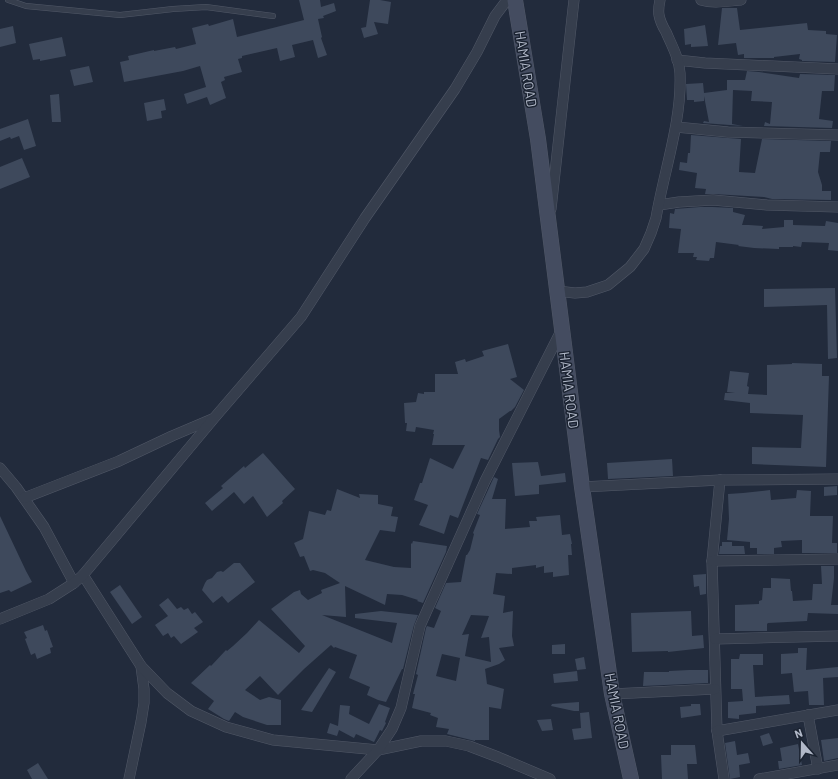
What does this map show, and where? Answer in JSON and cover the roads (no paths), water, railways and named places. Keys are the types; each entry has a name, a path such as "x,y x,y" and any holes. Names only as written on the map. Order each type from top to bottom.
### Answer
{"street":[{"path":"0,619 49,599 74,583 83,574 301,317 365,218 455,89 477,52 495,16 507,0"},
{"name":"HAMIA ROAD","path":"515,0 538,139 582,487 612,694 631,779"},
{"path":"549,229 574,0"},
{"path":"557,291 575,293 587,292 608,285 630,267 644,249 651,233 656,218 676,127 680,87 680,71 677,56 661,22 659,9 660,0"},
{"path":"700,0 716,2 741,0"},
{"path":"677,60 705,63 838,69"},
{"path":"676,127 742,133 838,135"},
{"path":"659,205 713,200 767,205 838,207"},
{"path":"351,779 378,750 392,729 401,708 420,626 484,481 562,329"},
{"path":"24,498 119,461 215,417"},
{"path":"0,468 16,486 44,527 74,583"},
{"path":"582,487 720,480 838,479"},
{"path":"720,480 712,561 717,731 724,779"},
{"path":"712,561 838,559"},
{"path":"83,574 141,666 167,693 191,711 226,727 274,740 378,750 421,741 446,740 476,748 550,779"},
{"path":"715,639 838,636"},
{"path":"129,779 144,703 141,666"},
{"path":"612,694 715,689"},
{"path":"717,731 838,710"},
{"path":"808,715 818,769"},
{"path":"759,779 838,765"}],"lane":[{"path":"8,0 26,6 120,15 173,9 206,8 272,16"}]}
